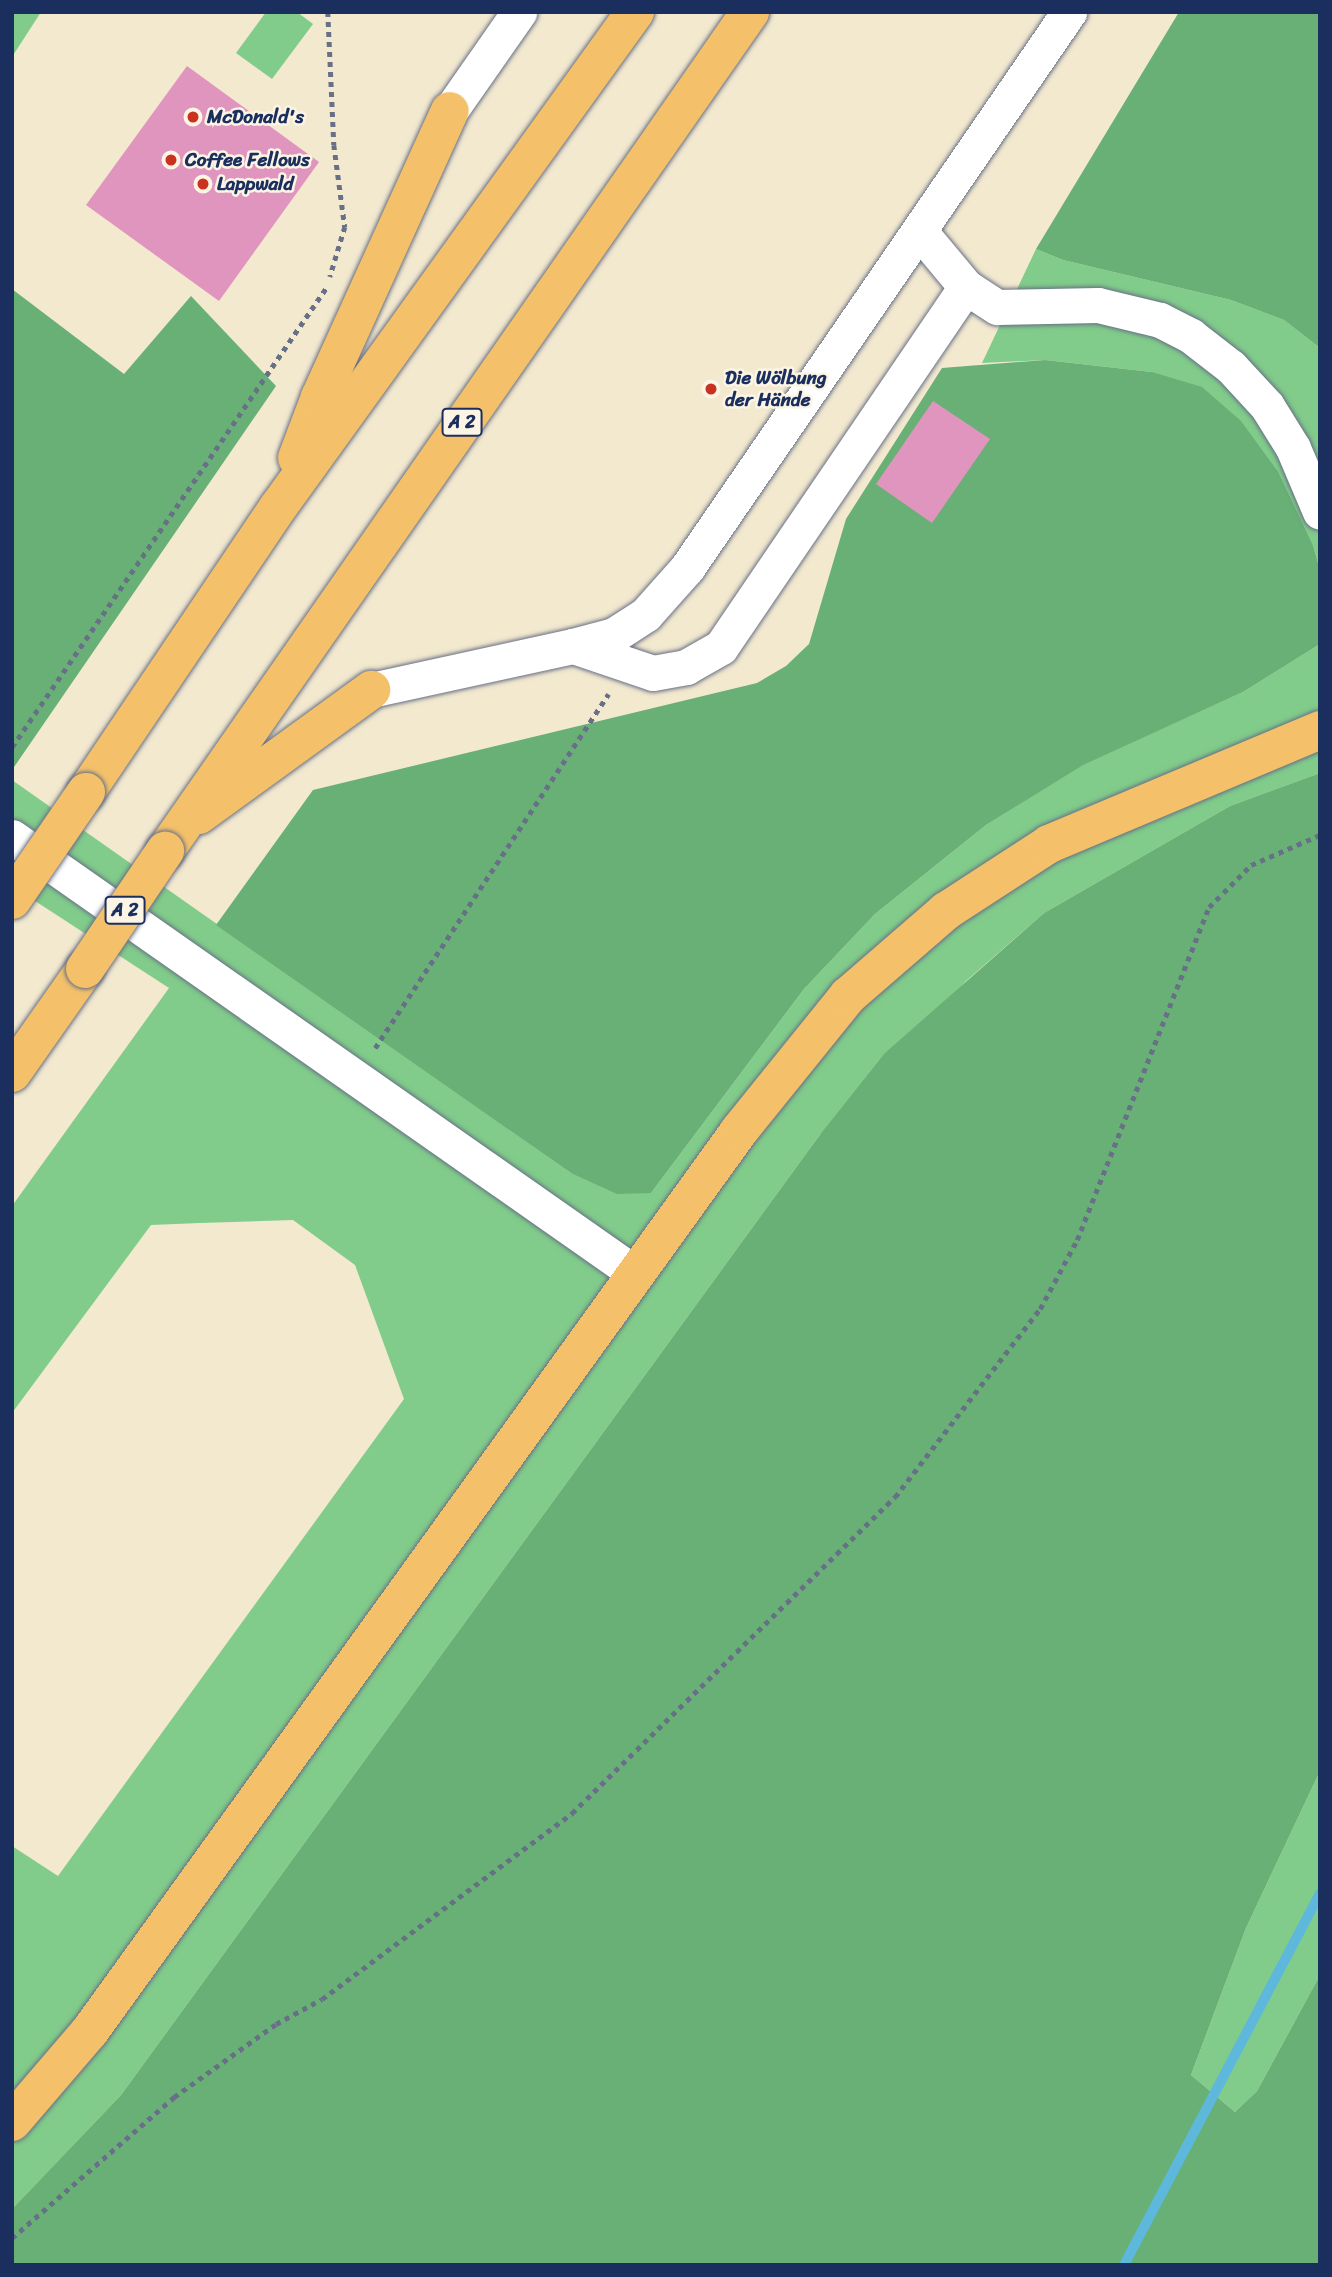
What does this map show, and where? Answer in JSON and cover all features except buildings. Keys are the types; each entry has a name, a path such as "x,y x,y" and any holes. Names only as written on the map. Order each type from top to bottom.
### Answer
{"highway":[{"path":"12,900 279,506 635,12"},
{"name":"A 2","path":"12,1073 170,842 750,12"},
{"path":"279,506 320,397 450,111"},
{"path":"170,842 371,690"},
{"path":"16,2115 90,2031 793,1059 848,996 946,911 1049,844 1320,730"}],"lane":[{"path":"450,111 519,12"},
{"path":"371,690 614,635 646,614 687,568 921,233 1069,12"},
{"path":"921,233 966,287 996,307 1098,305 1160,320 1191,337 1231,367 1267,407 1293,448 1320,512"},
{"path":"573,646 633,669 653,673 686,667 721,647 966,287"},
{"path":"12,837 636,1274"}],"path":[{"path":"12,747 326,288 345,227 334,145 328,12"},
{"path":"375,1048 607,695 633,669"},
{"path":"12,2238 174,2097 276,2024 322,1999 572,1814 895,1497 1040,1309 1077,1240 1209,907 1251,865 1320,835"}],"green space":[{"path":"12,12 41,12 12,57"},
{"path":"266,12 297,12 313,24 272,79 236,53"},
{"path":"1179,12 1320,12 1320,348 1284,320 1231,300 1063,260 1036,249"},
{"path":"1036,249 1063,260 1231,300 1284,320 1320,348 1320,570 1313,545 1279,473 1152,372 1045,360 982,363"},
{"path":"12,289 124,374 191,296 276,386 12,770"},
{"path":"1045,360 1152,372 1202,387 1241,421 1279,473 1313,545 1320,570 1320,644 1243,692 1083,765 986,825 875,914 804,989 651,1193 617,1194 571,1173 216,925 313,790 757,683 786,666 809,644 846,519 942,368"},
{"path":"1320,644 1320,773 1230,806 1044,913 966,981 819,1136 121,2095 12,2209 12,1846 58,1876 404,1399 355,1265 293,1220 200,1223 151,1225 12,1413 12,1206 169,988 12,886 12,780 571,1173 651,1193 804,989 875,914 986,825 1083,764 1243,692"},
{"path":"1320,773 1320,1771 1246,1928 1191,2075 1235,2112 1257,2091 1320,1975 1320,2265 12,2265 12,2209 121,2095 819,1136 885,1053 1044,913 1230,806"},
{"path":"1320,1771 1320,1975 1257,2091 1235,2112 1191,2075 1246,1928"}],"waterway":[{"path":"1124,2265 1320,1893"}],"place":[{"name":"McDonald's","path":"193,117"},
{"name":"Coffee Fellows","path":"171,160"},
{"name":"Lappwald","path":"203,184"},
{"name":"Die Wölbung der Hände","path":"711,389"}]}
